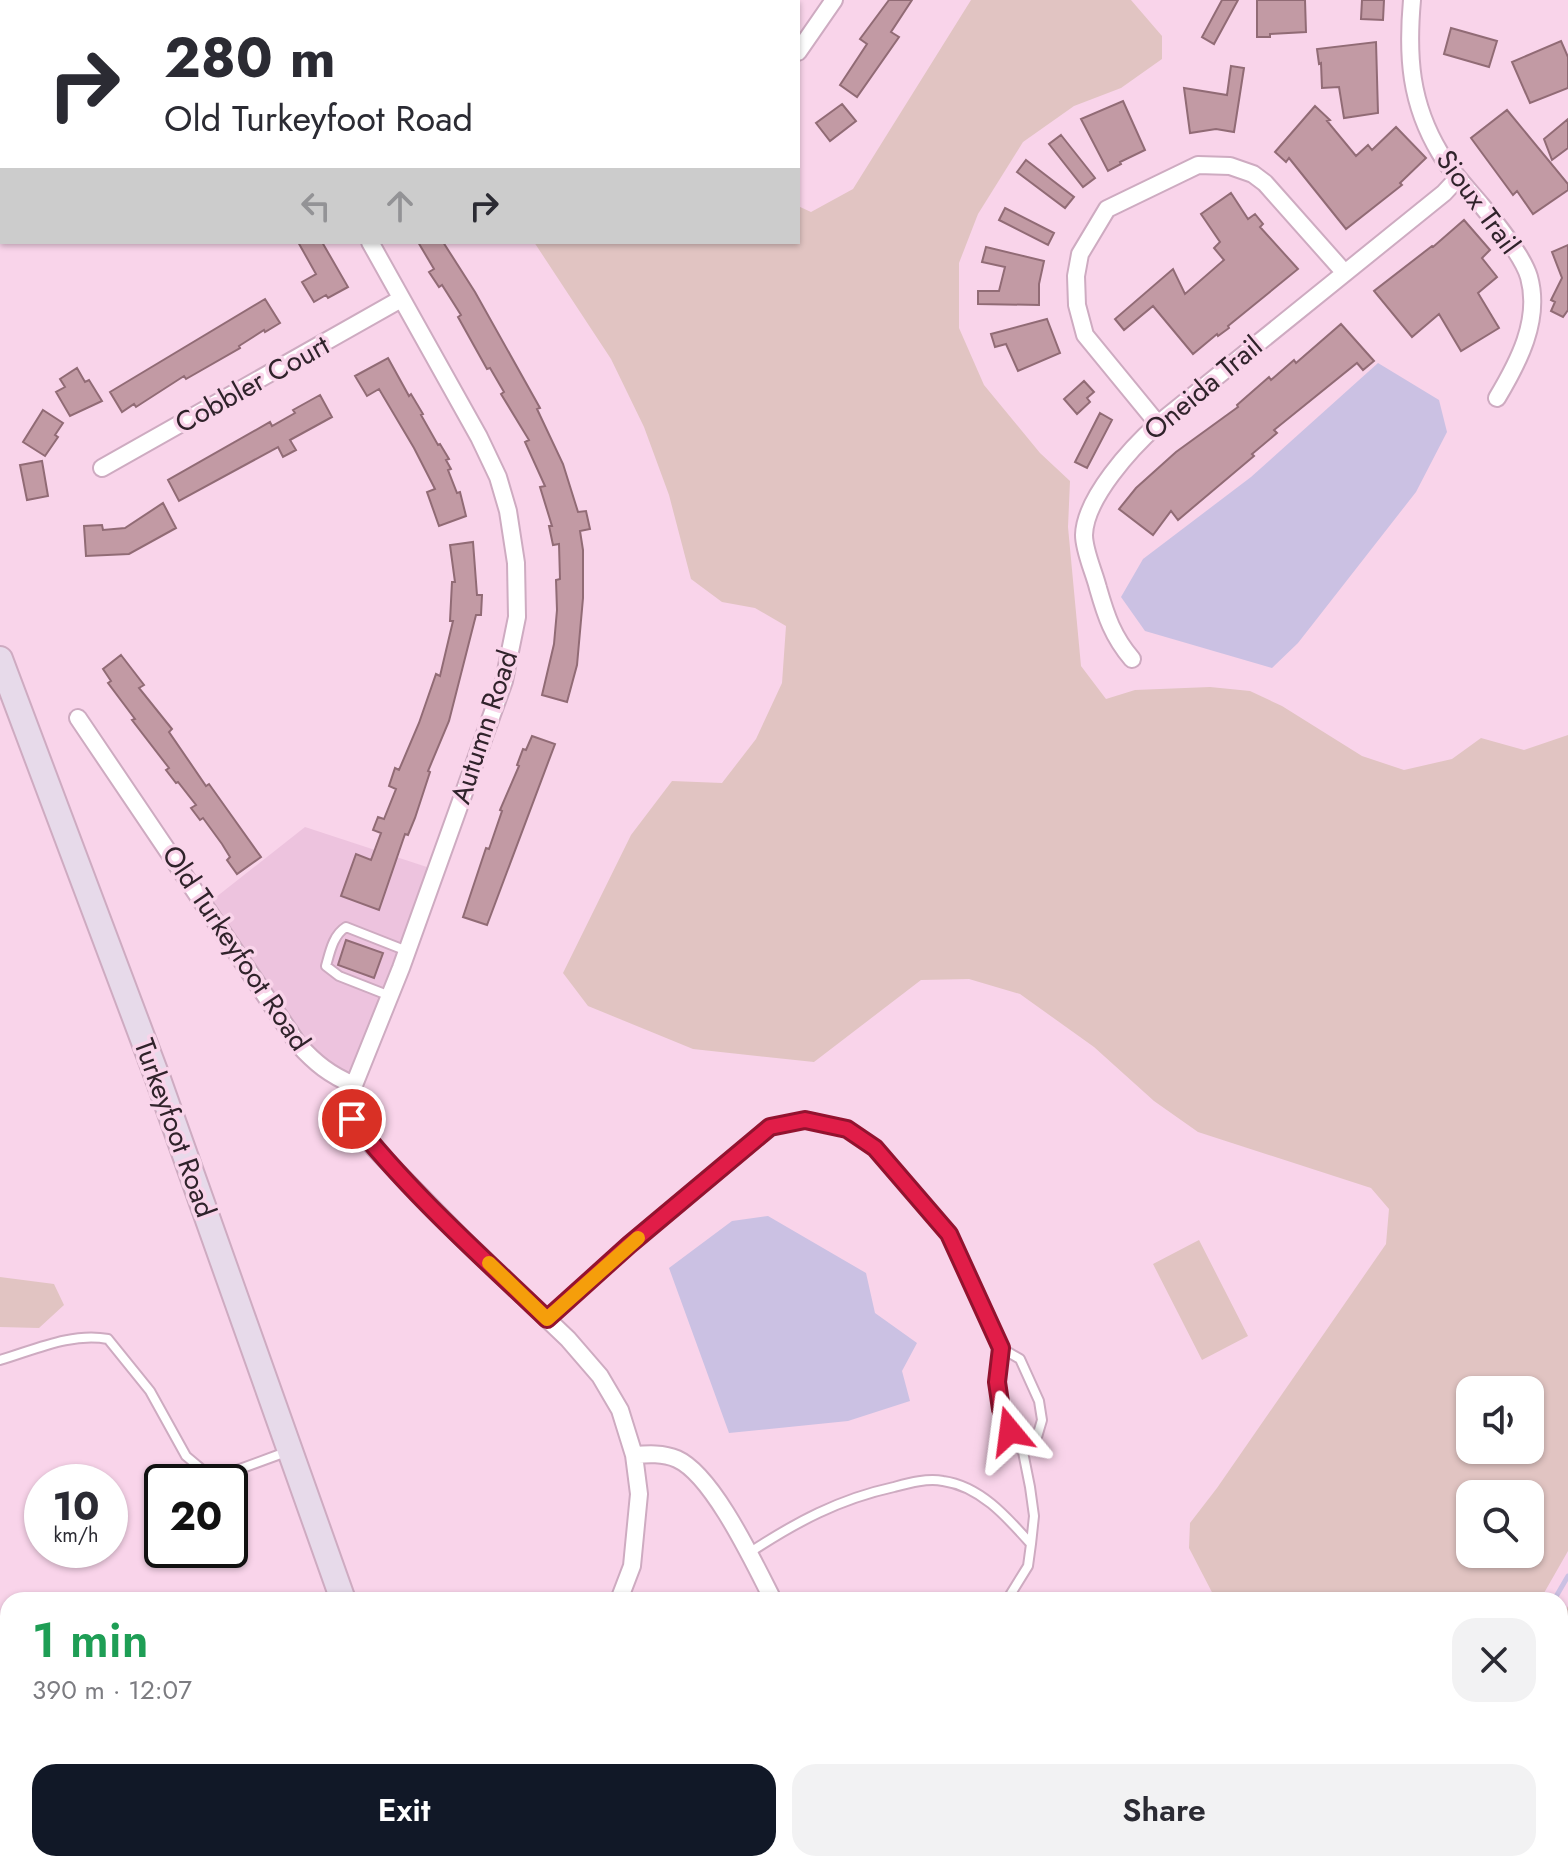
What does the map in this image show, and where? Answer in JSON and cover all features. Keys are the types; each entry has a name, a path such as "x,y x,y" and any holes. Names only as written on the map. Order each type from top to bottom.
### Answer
{"main road":[{"name":"Turkeyfoot Road","path":"0,659 158,1079 340,1592"}],"street":[{"path":"800,49 834,0"},
{"name":"Sioux Trail","path":"1412,0 1408,43 1413,85 1438,151 1520,259 1528,277 1531,316 1526,341 1497,398"},
{"path":"1158,424 1085,335 1077,305 1076,276 1080,254 1107,209 1198,165 1230,166 1253,174 1265,183 1344,272"},
{"name":"Oneida Trail","path":"1132,659 1117,642 1108,624 1084,535 1096,501 1125,456 1158,424 1457,179"},
{"name":"Autumn Road","path":"354,1085 408,951 504,681 517,617 516,563 508,511 498,477 479,437 371,244"},
{"name":"Cobbler Court","path":"102,468 401,299"},
{"name":"Old Turkeyfoot Road","path":"78,718 298,1044 316,1064 354,1085"},
{"path":"354,1085 350,1103 352,1119 374,1148 547,1319 600,1376 620,1410 634,1455 639,1494 632,1566 622,1592"},
{"path":"634,1455 657,1454 676,1458 696,1470 749,1553 769,1592"}],"lane":[{"path":"390,996 339,976 326,966 333,942 341,929 346,927 408,951"},
{"path":"547,1319 629,1245 770,1127 805,1120 847,1129 875,1148 949,1234 1001,1348 997,1382 1001,1409 1023,1452 1034,1516 1028,1566 1012,1592"},
{"path":"0,1360 67,1340 94,1336 108,1339 150,1391 186,1456 205,1472 229,1473 290,1450"},
{"path":"1001,1348 1020,1359 1039,1401 1042,1420 1037,1437 1023,1452"},
{"path":"749,1553 794,1524 856,1495 914,1482 942,1481 969,1489 1004,1513 1031,1544"}],"shaded area":[{"path":"971,0 1131,0 1162,36 1162,59 1121,88 1074,106 1023,142 978,214 959,263 959,328 984,385 1040,453 1070,481 1068,527 1081,666 1106,699 1135,690 1210,687 1250,691 1282,706 1362,756 1404,770 1452,759 1481,738 1524,750 1568,735 1568,1551 1545,1592 1212,1592 1189,1548 1190,1523 1386,1244 1389,1209 1371,1188 1198,1132 1154,1101 1094,1047 1020,994 969,979 921,980 814,1062 693,1049 588,1006 563,973 631,835 672,781 722,783 756,739 782,683 786,626 755,608 722,602 691,579 669,495 644,427 611,359 535,244 800,244 800,207 811,212 853,189"},
{"path":"1378,363 1439,400 1447,432 1416,492 1298,643 1272,668 1145,631 1121,597 1143,559 1251,477"},
{"path":"305,827 436,870 354,1085 316,1064 206,905"},
{"path":"768,1216 866,1273 875,1313 917,1343 902,1371 910,1401 848,1421 729,1433 669,1268 732,1221"},
{"path":"1199,1240 1248,1336 1202,1360 1153,1264"},
{"path":"0,1277 54,1284 64,1305 39,1328 0,1327"}],"building":[{"path":"889,0 912,0 891,32 899,37 857,97 840,85 867,44 860,39"},
{"path":"1222,0 1238,0 1214,44 1202,37"},
{"path":"1257,0 1305,0 1306,32 1257,37"},
{"path":"1362,0 1384,0 1383,20 1361,19"},
{"path":"1451,28 1497,41 1489,67 1444,54"},
{"path":"1561,41 1568,57 1568,88 1530,103 1512,62"},
{"path":"1376,42 1378,113 1344,118 1339,87 1322,88 1317,49"},
{"path":"1231,66 1244,68 1234,132 1216,129 1190,133 1184,88 1227,95"},
{"path":"1123,101 1145,150 1108,171 1081,119"},
{"path":"842,104 856,121 830,141 816,123"},
{"path":"1315,106 1330,120 1327,121 1356,156 1368,145 1372,150 1396,127 1426,158 1400,183 1402,185 1346,229 1289,158 1286,162 1275,152"},
{"path":"1507,110 1568,184 1568,190 1533,214 1517,191 1513,195 1471,138"},
{"path":"1568,119 1568,148 1552,160 1544,139"},
{"path":"1061,135 1095,178 1083,187 1049,144"},
{"path":"1026,160 1074,197 1065,208 1017,172"},
{"path":"1231,193 1248,219 1255,214 1263,224 1260,227 1298,269 1229,328 1193,354 1153,306 1124,330 1115,319 1173,269 1185,294 1224,260 1214,248 1220,242 1201,214"},
{"path":"1005,208 1054,233 1048,245 999,220"},
{"path":"1464,220 1490,250 1482,258 1497,277 1478,293 1499,328 1461,351 1439,314 1412,337 1374,291"},
{"path":"299,244 323,244 348,287 314,302 302,282 316,274"},
{"path":"419,244 444,244 475,292 540,408 537,409 563,464 578,512 586,511 590,529 580,531 583,598 577,665 567,702 542,695 554,644 556,580 560,579 559,544 553,545 549,526 552,526 540,487 545,486 525,442 529,440 458,317 461,315 442,285 439,287 429,272 434,269"},
{"path":"1568,245 1568,310 1563,317 1551,311 1555,302 1551,300 1562,278 1552,252"},
{"path":"986,247 1044,261 1039,305 978,304 978,291 999,291 1005,267 982,262"},
{"path":"265,299 280,323 186,379 184,376 136,407 134,404 122,412 110,392"},
{"path":"1047,319 1060,353 1018,371 1006,344 995,347 991,334"},
{"path":"1341,324 1374,361 1363,370 1357,363 1274,430 1277,433 1252,454 1254,456 1178,520 1171,511 1153,535 1119,509 1136,488 1176,452 1238,407 1269,377 1271,380 1294,360 1296,363"},
{"path":"388,358 449,459 446,460 451,469 448,470 457,493 460,492 466,516 439,526 427,492 435,489 414,448 379,389 367,396 355,376"},
{"path":"77,368 102,401 70,416 56,392 65,387 60,379"},
{"path":"1084,381 1094,392 1087,398 1090,402 1077,414 1064,399"},
{"path":"320,395 332,417 290,440 296,450 283,457 278,447 179,501 168,480 270,422 272,426"},
{"path":"43,410 63,423 45,456 23,442"},
{"path":"1100,413 1112,420 1087,468 1075,462"},
{"path":"42,461 48,496 27,500 20,465"},
{"path":"163,503 176,528 129,554 86,556 84,526 102,525 103,530 125,528"},
{"path":"473,542 477,595 482,595 481,615 476,615 449,721 379,910 341,896 356,854 371,860 381,833 373,830 378,817 384,819 396,789 389,786 395,768 399,770 436,674 440,676 453,621 450,621 452,582 455,582 450,545"},
{"path":"121,655 144,685 139,688 172,729 169,732 206,786 209,784 261,857 237,874 227,860 230,857 222,844 203,818 200,820 191,808 196,805 166,770 169,768 108,683 111,681 103,669"},
{"path":"532,736 555,744 487,925 463,917 523,749 526,750"},
{"path":"346,940 383,953 374,978 338,965"}],"waterway":[{"path":"1559,1592 1568,1576"}],"slow traffic":[{"path":"489,1263 547,1319 638,1238"}],"route":[{"path":"352,1119 374,1148 547,1319 629,1245 770,1127 805,1120 847,1129 875,1148 949,1234 1001,1348 997,1382 1001,1409 1010,1431"}]}
